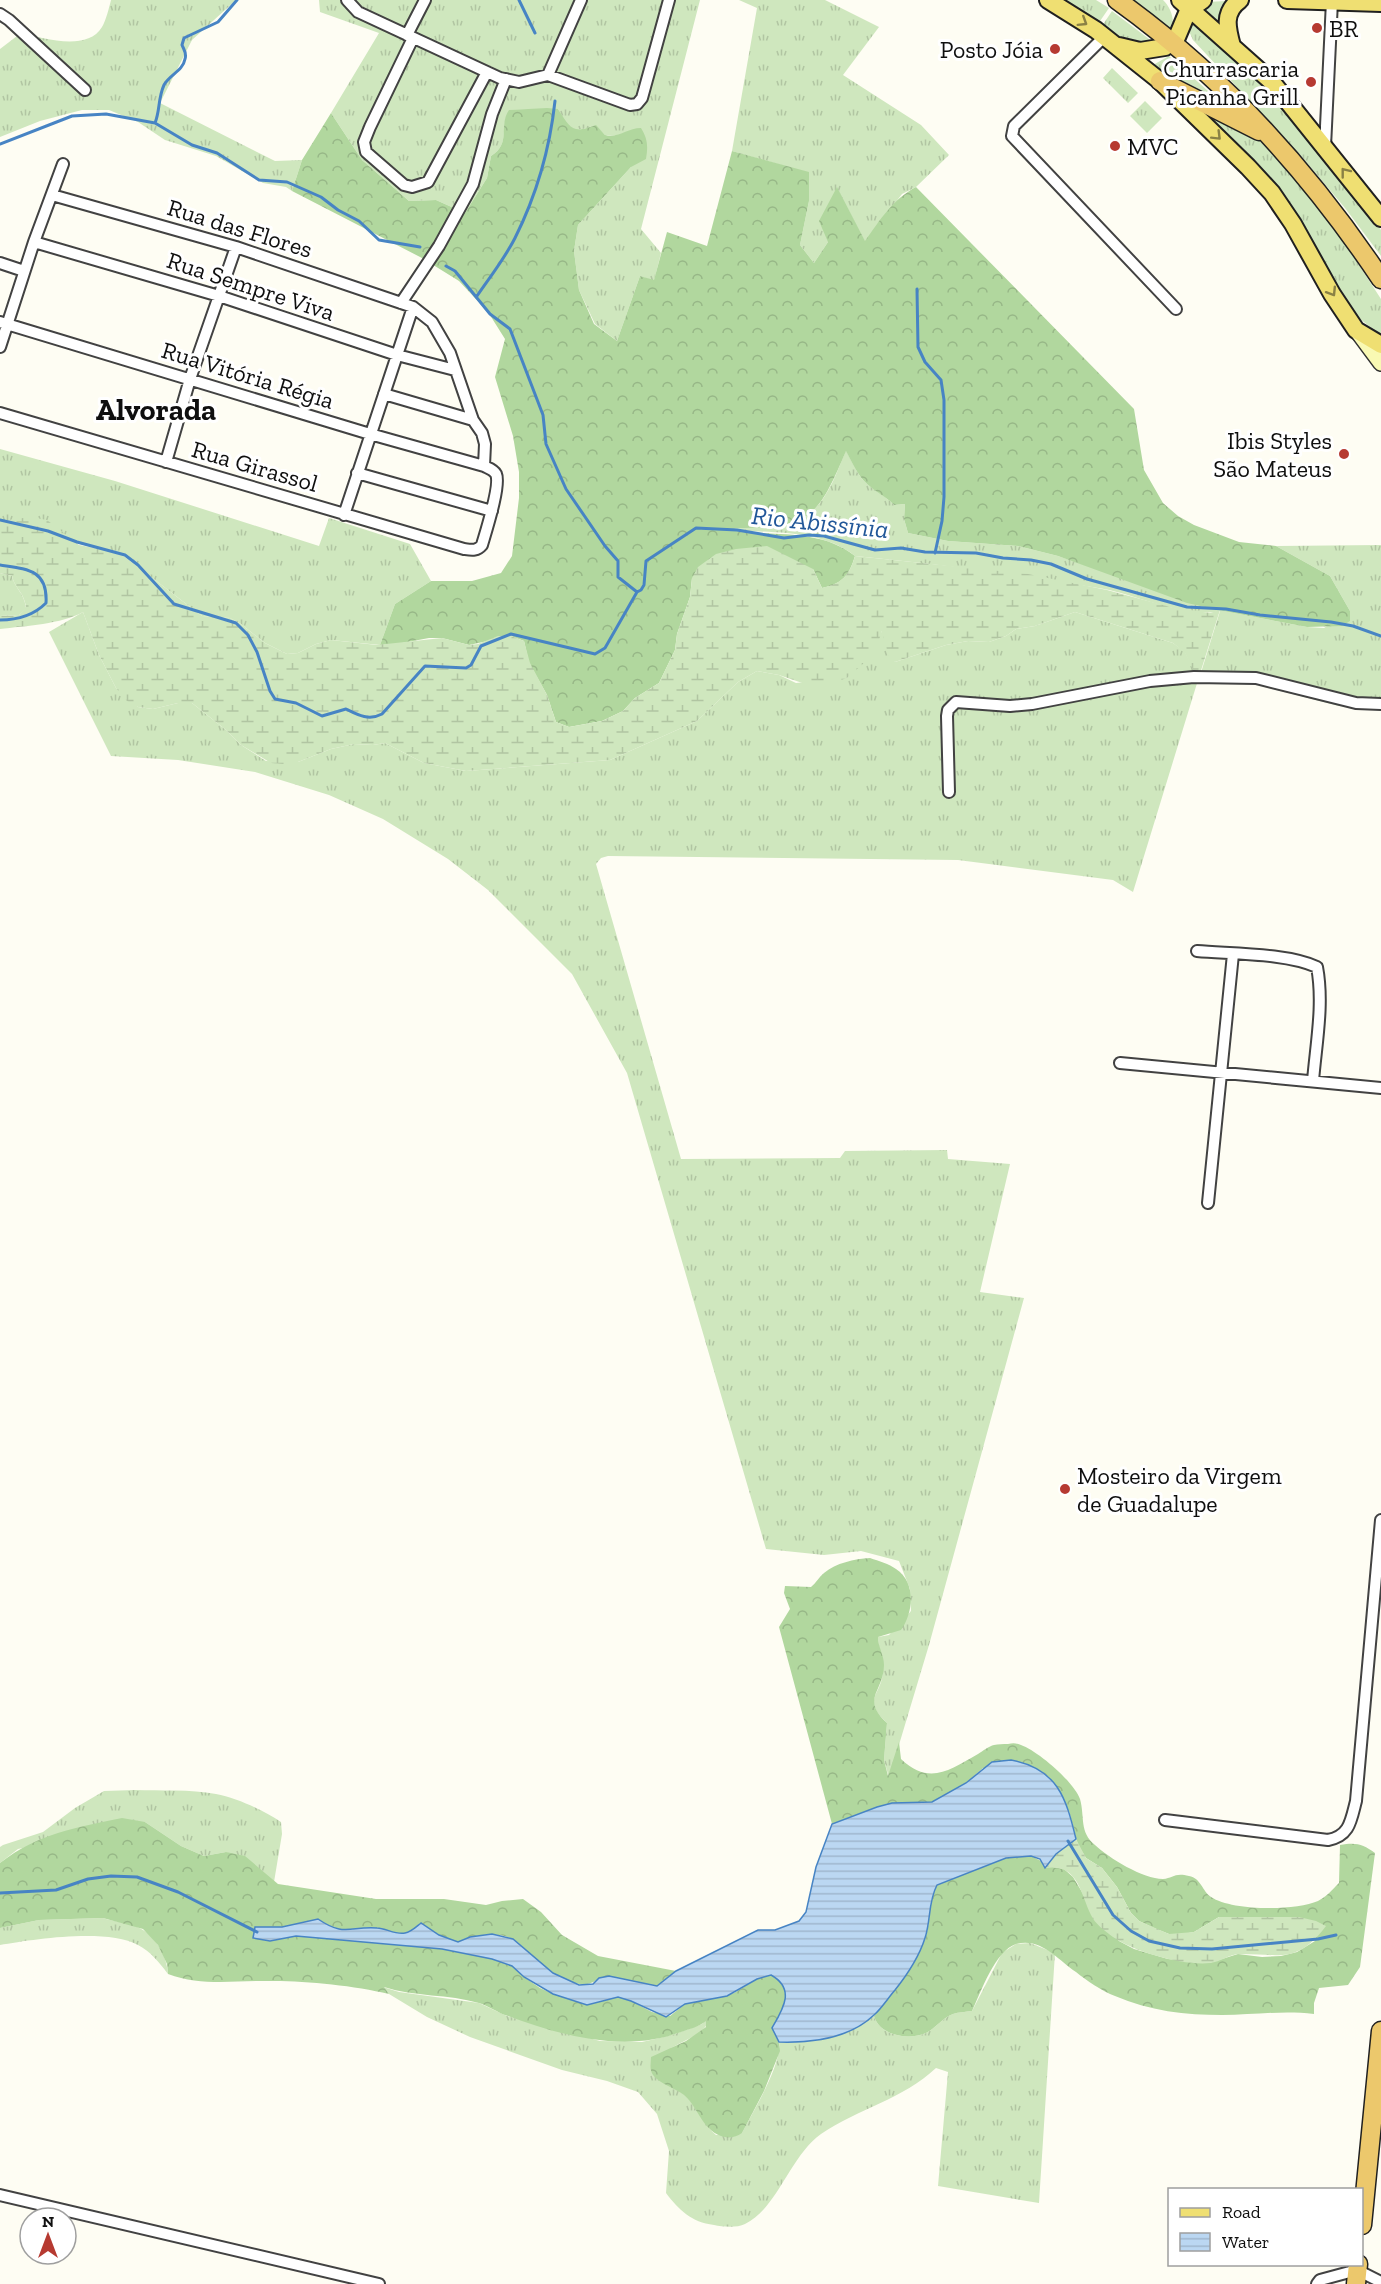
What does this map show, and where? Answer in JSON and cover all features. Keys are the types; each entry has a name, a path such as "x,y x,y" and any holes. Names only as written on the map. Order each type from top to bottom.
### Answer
{"highway":[{"path":"1117,0 1177,35 1274,139 1335,213 1381,279"},
{"path":"1160,81 1274,139"},
{"path":"1363,2215 1381,2031"}],"main road":[{"path":"1048,0 1110,41 1160,81 1212,130 1272,193 1293,224 1332,294 1381,363"},
{"path":"1232,46 1227,16 1230,9 1240,0"},
{"path":"1287,0 1381,3"},
{"path":"1110,41 1148,51 1165,47 1177,35 1187,2 1272,82 1381,218"},
{"path":"1356,330 1381,345"}],"street":[{"path":"347,0 358,12 487,72 519,81 548,75 624,104 637,104 642,98 669,0"},
{"path":"425,0 364,142 366,152 404,185 412,188 428,182 487,72"},
{"path":"548,75 581,0"},
{"path":"1325,147 1332,1"},
{"path":"0,14 85,90"},
{"path":"1110,41 1014,126 1012,136 1176,309"},
{"path":"401,303 439,246 472,184 492,114 506,79"},
{"path":"0,347 4,323 63,164"},
{"name":"Rua das Flores","path":"52,195 236,247 413,307"},
{"name":"Rua Sempre Viva","path":"34,242 219,296 397,355 455,370"},
{"path":"166,462 190,379 236,247"},
{"path":"0,263 24,271"},
{"path":"344,515 357,473 413,307 432,322 442,337 473,420 482,432 485,444 484,466 492,470 497,477 492,511 357,473"},
{"name":"Rua Vitória Régia","path":"4,323 370,434 484,466"},
{"path":"384,394 473,420"},
{"name":"Rua Girassol","path":"0,413 464,549 479,549 482,545 492,511"},
{"path":"949,792 947,716 948,710 956,702 1021,705 1150,681 1205,677 1256,678 1356,702 1381,704"},
{"path":"1197,951 1287,958 1304,961 1317,967 1320,981 1313,1081"},
{"path":"1208,1203 1233,954"},
{"path":"1120,1063 1381,1088"},
{"path":"1165,1820 1328,1840 1345,1833 1350,1826 1356,1801 1381,1520"},
{"path":"0,2195 379,2284"},
{"path":"1317,2284 1320,2280 1357,2273 1381,2282"}],"green space":[{"path":"111,0 236,0 192,40 160,103 275,161 302,160 292,191 286,187 263,183 216,156 165,140 138,122 109,110 82,110 40,121 0,137 0,49 21,33 52,40 86,39 95,35 102,27"},
{"path":"319,0 700,0 641,229 661,253 654,281 640,276 617,341 595,324 579,290 574,251 578,225 631,167 624,133 605,135 597,127 575,130 566,124 558,109 510,110 505,122 501,146 491,156 487,178 465,213 436,200 409,201 362,160 331,113 379,33 320,12"},
{"path":"739,0 825,0 879,27 843,75 921,125 949,155 916,187 902,194 865,242 837,188 828,242 814,263 800,245 809,201 809,173 732,151 757,8"},
{"path":"1055,0 1096,0 1109,8 1098,24"},
{"path":"1125,0 1163,0 1172,16 1173,24 1170,33"},
{"path":"1226,1 1220,12 1221,28 1198,6 1207,2"},
{"path":"1112,11 1157,45 1130,45 1102,26"},
{"path":"1193,17 1267,84 1350,187 1381,230 1381,256 1345,208 1301,156 1193,40 1188,29"},
{"path":"1169,56 1246,125 1179,87 1153,65"},
{"path":"1112,68 1138,93 1128,103 1103,78"},
{"path":"1184,97 1255,136 1294,177 1346,245 1381,299 1381,336 1359,318 1313,248"},
{"path":"1145,101 1162,118 1147,133 1130,116"},
{"path":"558,109 573,128 582,129 596,125 605,135 610,136 641,128 646,139 646,159 631,167 578,225 574,251 579,290 594,324 617,341 640,276 654,280 667,232 707,246 732,151 809,172 809,201 800,245 814,263 828,242 819,221 837,187 865,241 894,204 916,187 1134,409 1144,470 1163,503 1178,516 1194,525 1239,542 1276,546 1330,576 1350,611 1350,621 1342,626 1307,627 1223,611 1187,603 1058,556 1018,546 948,541 908,533 904,519 905,504 894,505 867,484 846,451 828,491 809,514 797,521 781,525 731,530 796,535 827,541 855,556 844,578 822,588 813,569 692,578 690,597 677,634 675,650 659,683 635,698 623,711 602,721 569,727 556,722 547,695 529,663 524,641 511,636 469,645 442,638 429,638 380,645 395,604 431,581 472,581 501,573 512,556 519,498 519,472 513,436 495,377 505,339 488,312 459,281 422,258 292,191 302,160 331,113 362,160 409,201 436,200 465,213 487,178 491,156 501,146 509,110"},
{"path":"0,449 115,481 319,546 329,518 410,544 431,581 395,604 380,645 331,640 298,653 287,654 265,643 230,618 202,616 125,557 0,521"},
{"path":"846,450 867,484 894,505 905,504 904,519 908,533 948,541 1018,546 1058,556 1223,611 1307,627 1324,628 1350,611 1330,576 1276,546 1381,545 1381,707 1339,706 1247,682 1198,680 1133,892 1113,880 958,860 608,856 601,858 596,864 681,1159 840,1158 845,1151 947,1150 948,1159 1010,1164 980,1292 1024,1298 929,1645 889,1778 884,1760 887,1723 879,1715 874,1702 883,1670 878,1637 889,1635 911,1611 910,1589 899,1561 861,1551 824,1555 766,1549 627,1073 572,974 488,890 448,859 383,819 329,795 255,772 178,760 111,756 49,632 83,612 99,655 116,688 138,707 153,709 178,703 192,703 241,745 266,761 298,762 331,749 354,744 385,743 424,763 466,771 610,760 697,721 738,682 757,671 779,675 796,683 847,678 883,630 895,662 946,645 968,641 989,642 1006,636 1016,629 1035,626 1075,612 1173,643 1185,652 1199,679 1220,611 1193,612 1104,589 1042,579 855,556 827,541 795,534 729,530 746,527 775,527 803,519 813,511 829,489"},
{"path":"31,517 47,520 79,545 110,551 125,557 202,616 230,618 265,643 287,654 298,653 331,640 377,645 442,638 469,645 498,636 511,636 524,641 530,663 547,695 556,722 569,727 602,721 623,711 635,698 659,683 675,650 677,634 690,597 692,578 698,567 716,554 736,549 767,546 813,569 822,588 844,578 855,556 1028,574 1107,590 1174,608 1210,613 1220,610 1198,680 1185,653 1173,643 1075,612 1035,626 1016,629 1006,636 989,642 968,641 946,645 895,662 888,655 882,631 874,654 847,678 814,687 779,675 757,671 738,682 697,721 610,760 466,771 424,763 385,743 354,744 331,749 298,762 271,763 241,745 192,703 178,703 153,709 138,707 127,701 116,688 99,655 83,612 54,622 0,629 0,616 19,615 26,607 12,576 0,573 0,521"},
{"path":"0,573 12,576 23,598 26,608 19,615 0,616"},
{"path":"870,1558 896,1569 903,1575 911,1598 908,1615 901,1630 878,1637 884,1665 874,1701 879,1714 887,1723 884,1760 888,1776 899,1742 901,1759 911,1767 930,1774 949,1770 997,1744 1021,1745 1046,1760 1071,1784 1080,1799 1083,1824 1087,1835 1101,1850 1146,1876 1163,1879 1177,1875 1193,1877 1211,1897 1233,1905 1280,1908 1318,1901 1339,1883 1340,1845 1363,1846 1375,1853 1360,1967 1348,1985 1319,1988 1314,2003 1314,2014 1181,2013 1154,2009 1110,1994 1085,1979 1049,1951 1025,1943 1008,1948 995,1963 972,2011 949,2016 930,2031 919,2035 895,2035 882,2028 874,2016 902,1979 920,1950 927,1932 932,1899 937,1885 1006,1858 1031,1856 1053,1867 1064,1869 1073,1877 1085,1897 1119,1941 1134,1949 1168,1959 1209,1963 1238,1954 1262,1957 1281,1956 1297,1952 1315,1941 1299,1917 1219,1917 1194,1932 1183,1934 1169,1934 1139,1921 1131,1913 1117,1887 1102,1868 1086,1858 1078,1845 1069,1811 983,1768 966,1783 932,1802 892,1803 832,1824 779,1627 790,1609 784,1593 785,1586 811,1587 822,1575 840,1564"},
{"path":"135,1790 216,1794 250,1805 281,1822 282,1834 274,1882 260,1870 226,1852 204,1856 181,1846 145,1822 18,1849 0,1863 0,1847 3,1845 43,1832 75,1808 104,1791"},
{"path":"122,1818 145,1822 181,1846 204,1856 226,1852 245,1856 278,1884 376,1899 444,1899 486,1905 523,1899 541,1912 562,1935 598,1956 676,1971 657,1986 599,1978 591,1983 574,1983 556,1975 513,1939 499,1935 485,1935 458,1942 439,1935 421,1923 409,1932 394,1933 377,1928 347,1930 334,1928 318,1919 282,1927 255,1927 253,1938 270,1941 296,1936 442,1949 492,1959 512,1966 540,1988 587,2005 618,1997 652,2012 670,2016 685,2004 734,1993 757,1979 771,1975 783,1987 785,1993 783,2007 772,2028 778,2037 780,2051 764,2091 742,2133 734,2137 725,2137 711,2131 689,2100 656,2078 651,2068 651,2057 686,2041 706,2027 706,2021 694,2028 660,2038 638,2041 594,2039 550,2030 504,2015 479,2003 384,1987 389,1994 317,1983 207,1982 181,1978 168,1974 167,1964 158,1945 143,1929 103,1918 39,1920 0,1928 0,1863 43,1838"},
{"path":"1076,1839 1086,1858 1102,1868 1117,1887 1131,1913 1139,1921 1169,1934 1194,1932 1219,1917 1299,1917 1326,1926 1306,1946 1297,1952 1288,1954 1236,1954 1214,1962 1199,1963 1173,1960 1146,1953 1122,1943 1098,1924 1071,1875 1065,1870 1045,1868 1056,1854"},
{"path":"103,1918 139,1928 153,1938 161,1949 168,1974 143,1948 125,1940 108,1937 70,1936 0,1945 0,1928 39,1920"},
{"path":"1030,1943 1055,1953 1039,2203 938,2186 948,2072 936,2068 909,2088 821,2134 801,2155 766,2207 745,2224 734,2227 706,2223 692,2218 681,2210 666,2193 669,2151 657,2114 638,2092 607,2081 562,2070 470,2037 427,2017 389,1994 383,1987 399,1992 479,2003 507,2016 600,2041 642,2042 672,2035 702,2024 706,2020 706,2026 700,2033 671,2048 660,2080 689,2099 716,2135 742,2133 772,2075 779,2052 779,2042 804,2042 840,2034 874,2016 882,2028 895,2035 911,2036 926,2033 949,2016 972,2011 1002,1953 1016,1944"}],"water":[{"path":"1011,1760 1040,1770 1050,1778 1063,1798 1076,1839 1056,1854 1045,1868 1040,1859 1031,1856 1006,1858 937,1885 932,1898 925,1938 904,1978 874,2015 854,2029 830,2038 779,2042 772,2028 783,2007 785,1993 779,1981 771,1975 757,1979 727,1996 685,2004 666,2017 618,1997 587,2005 553,1994 524,1977 512,1966 492,1959 442,1949 296,1936 270,1941 253,1938 255,1927 282,1927 318,1919 334,1928 347,1930 377,1928 401,1933 409,1932 421,1923 439,1935 458,1942 470,1937 492,1934 513,1939 553,1973 579,1985 593,1984 599,1978 609,1976 657,1986 676,1971 758,1930 775,1930 799,1921 806,1912 816,1867 832,1824 892,1803 932,1802 966,1783 992,1762"}],"waterway":[{"path":"155,123 164,85 184,63 186,55 182,45 184,38 218,22 237,0"},
{"path":"519,0 535,33"},
{"path":"477,296 502,260 523,222 546,153 555,101"},
{"path":"0,144 72,116 106,114 155,123 192,145 217,153 259,180 287,182 321,197 338,210 359,221 379,240 420,247"},
{"path":"446,266 455,271 490,314 510,329 543,415 546,444 566,489 618,561 618,577 637,592"},
{"path":"917,289 918,347 925,362 941,380 944,400 944,497 942,521 935,553"},
{"name":"Rio Abissínia","path":"0,520 48,531 77,542 125,555 138,565 174,604 236,623 248,635 257,652 270,691 275,699 296,703 322,716 346,709 368,717 382,714 425,666 466,668 471,665 481,646 511,634 595,654 605,648 637,592 644,585 646,561 696,528 737,530 784,538 824,536 875,550 901,548 925,552 976,553 1031,560 1051,564 1087,579 1187,607 1226,609 1331,622 1353,626 1381,636"},
{"name":"Rio Abissínia","path":"0,565 34,573 43,583 46,592 46,603 36,611 25,616 0,620"},
{"path":"1068,1841 1113,1915 1131,1931 1149,1941 1180,1948 1212,1949 1318,1939 1336,1935"},
{"path":"0,1893 56,1890 88,1879 111,1876 137,1877 178,1892 257,1932"}],"place":[{"name":"BR","path":"1317,28"},
{"name":"Posto Jóia","path":"1055,49"},
{"name":"Churrascaria Picanha Grill","path":"1311,82"},
{"name":"MVC","path":"1115,146"},
{"name":"Ibis Styles São Mateus","path":"1344,454"},
{"name":"Mosteiro da Virgem de Guadalupe","path":"1065,1489"}],"district":[{"name":"Alvorada","path":"156,410"}]}
